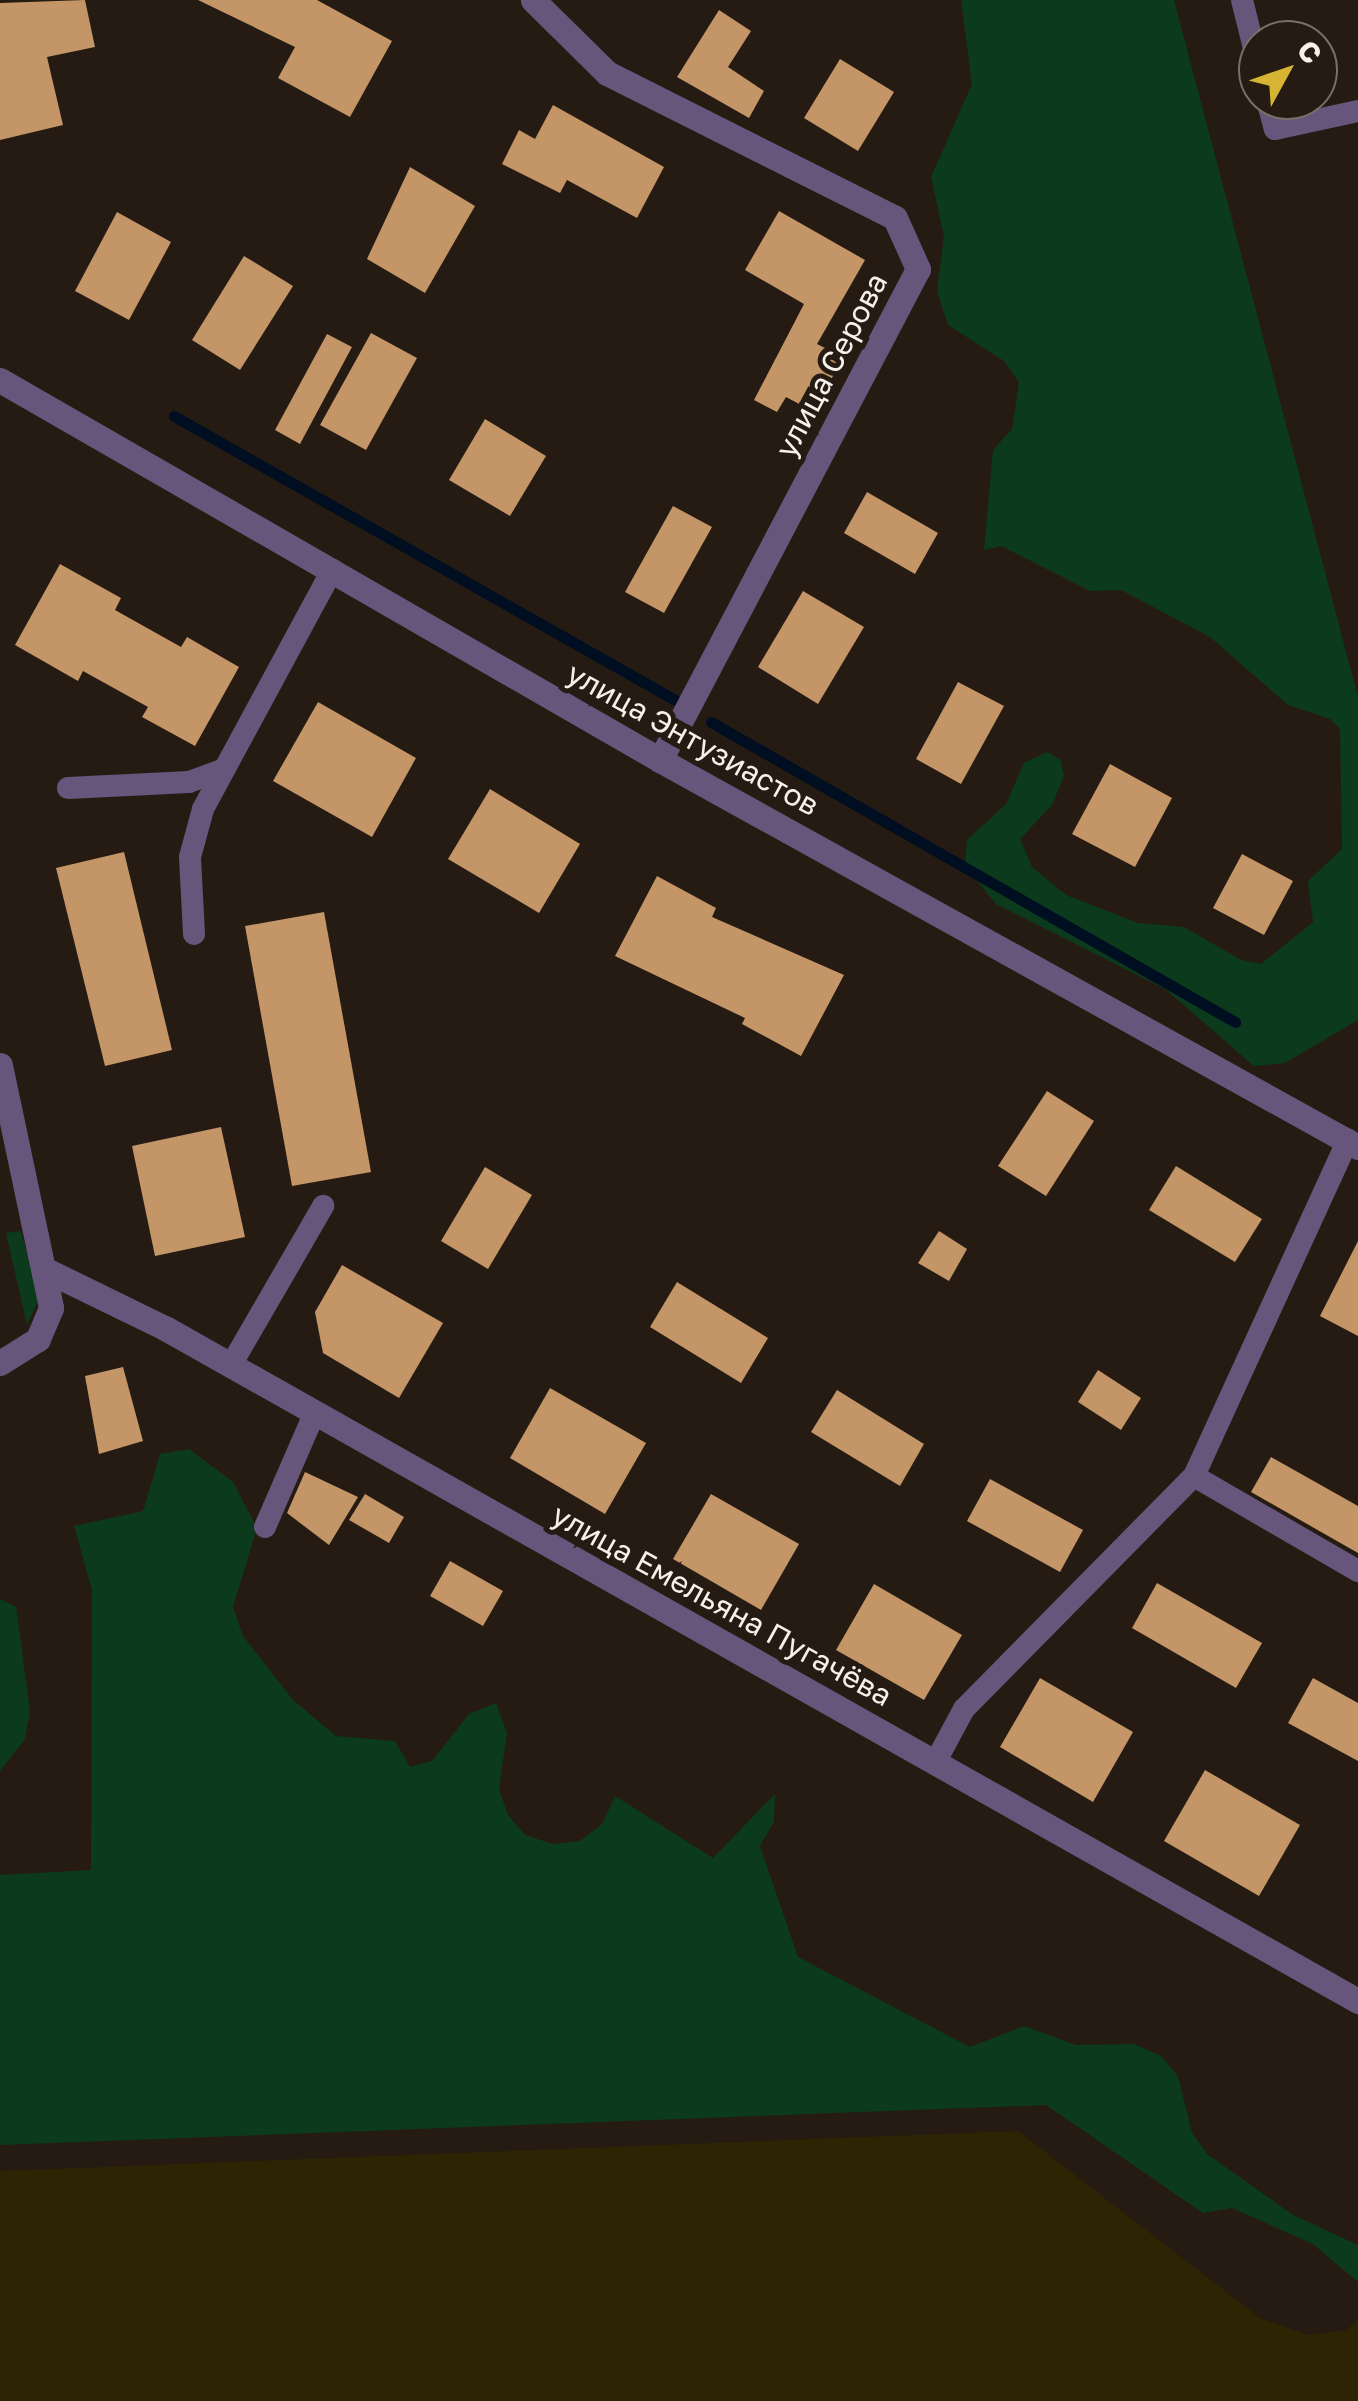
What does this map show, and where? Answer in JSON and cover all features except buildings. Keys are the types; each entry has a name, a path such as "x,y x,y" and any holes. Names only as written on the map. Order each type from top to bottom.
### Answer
{"street":[{"name":"улица Серова","path":"533,0 607,73 895,218 918,270 660,760"},
{"name":"улица Энтузиастов","path":"0,380 660,760 1353,1144"},
{"path":"0,1064 50,1272 51,1308 38,1339 0,1363"},
{"name":"улица Емельяна Пугачёва","path":"50,1272 231,1365 1358,2002"}],"lane":[{"path":"1272,120 1274,129 1316,120"},
{"path":"194,934 190,856 224,769 332,570"},
{"path":"68,788 189,782 224,769"},
{"path":"936,1761 964,1709 1194,1476 1353,1144"},
{"path":"231,1365 323,1206"},
{"path":"265,1527 315,1412"},
{"path":"1194,1476 1358,1571"}],"green space":[{"path":"961,0 1174,0 1358,697 1358,1020 1285,1063 1254,1066 1165,989 996,904 965,866 967,840 1006,804 1024,763 1047,752 1061,760 1064,776 1052,805 1020,839 1032,867 1066,895 1138,923 1184,927 1241,960 1261,964 1313,922 1308,881 1342,849 1340,729 1330,719 1288,705 1210,637 1121,590 1090,591 1001,546 984,550 993,450 1012,429 1019,382 1004,361 948,325 937,292 944,236 931,177 972,84"},
{"path":"21,1231 39,1299 27,1325 6,1233"},
{"path":"189,1449 233,1482 257,1528 233,1607 243,1636 293,1700 336,1736 395,1741 410,1767 432,1761 469,1714 496,1703 507,1733 499,1789 508,1815 525,1835 553,1844 580,1841 602,1824 615,1796 713,1858 775,1794 774,1822 760,1846 798,1957 970,2047 1024,2026 1076,2045 1134,2044 1161,2056 1178,2076 1192,2133 1207,2154 1293,2215 1358,2245 1358,2282 1313,2244 1232,2208 1203,2213 1046,2105 0,2145 0,1875 91,1870 92,1590 74,1526 143,1511 160,1454"},
{"path":"0,1599 16,1607 30,1711 25,1739 0,1771"}],"sand":[{"path":"1018,2131 1260,2318 1308,2335 1346,2330 1358,2320 1358,2401 0,2401 0,2171"}],"waterway":[{"path":"174,416 675,700"},
{"path":"711,722 1235,1022"}]}
